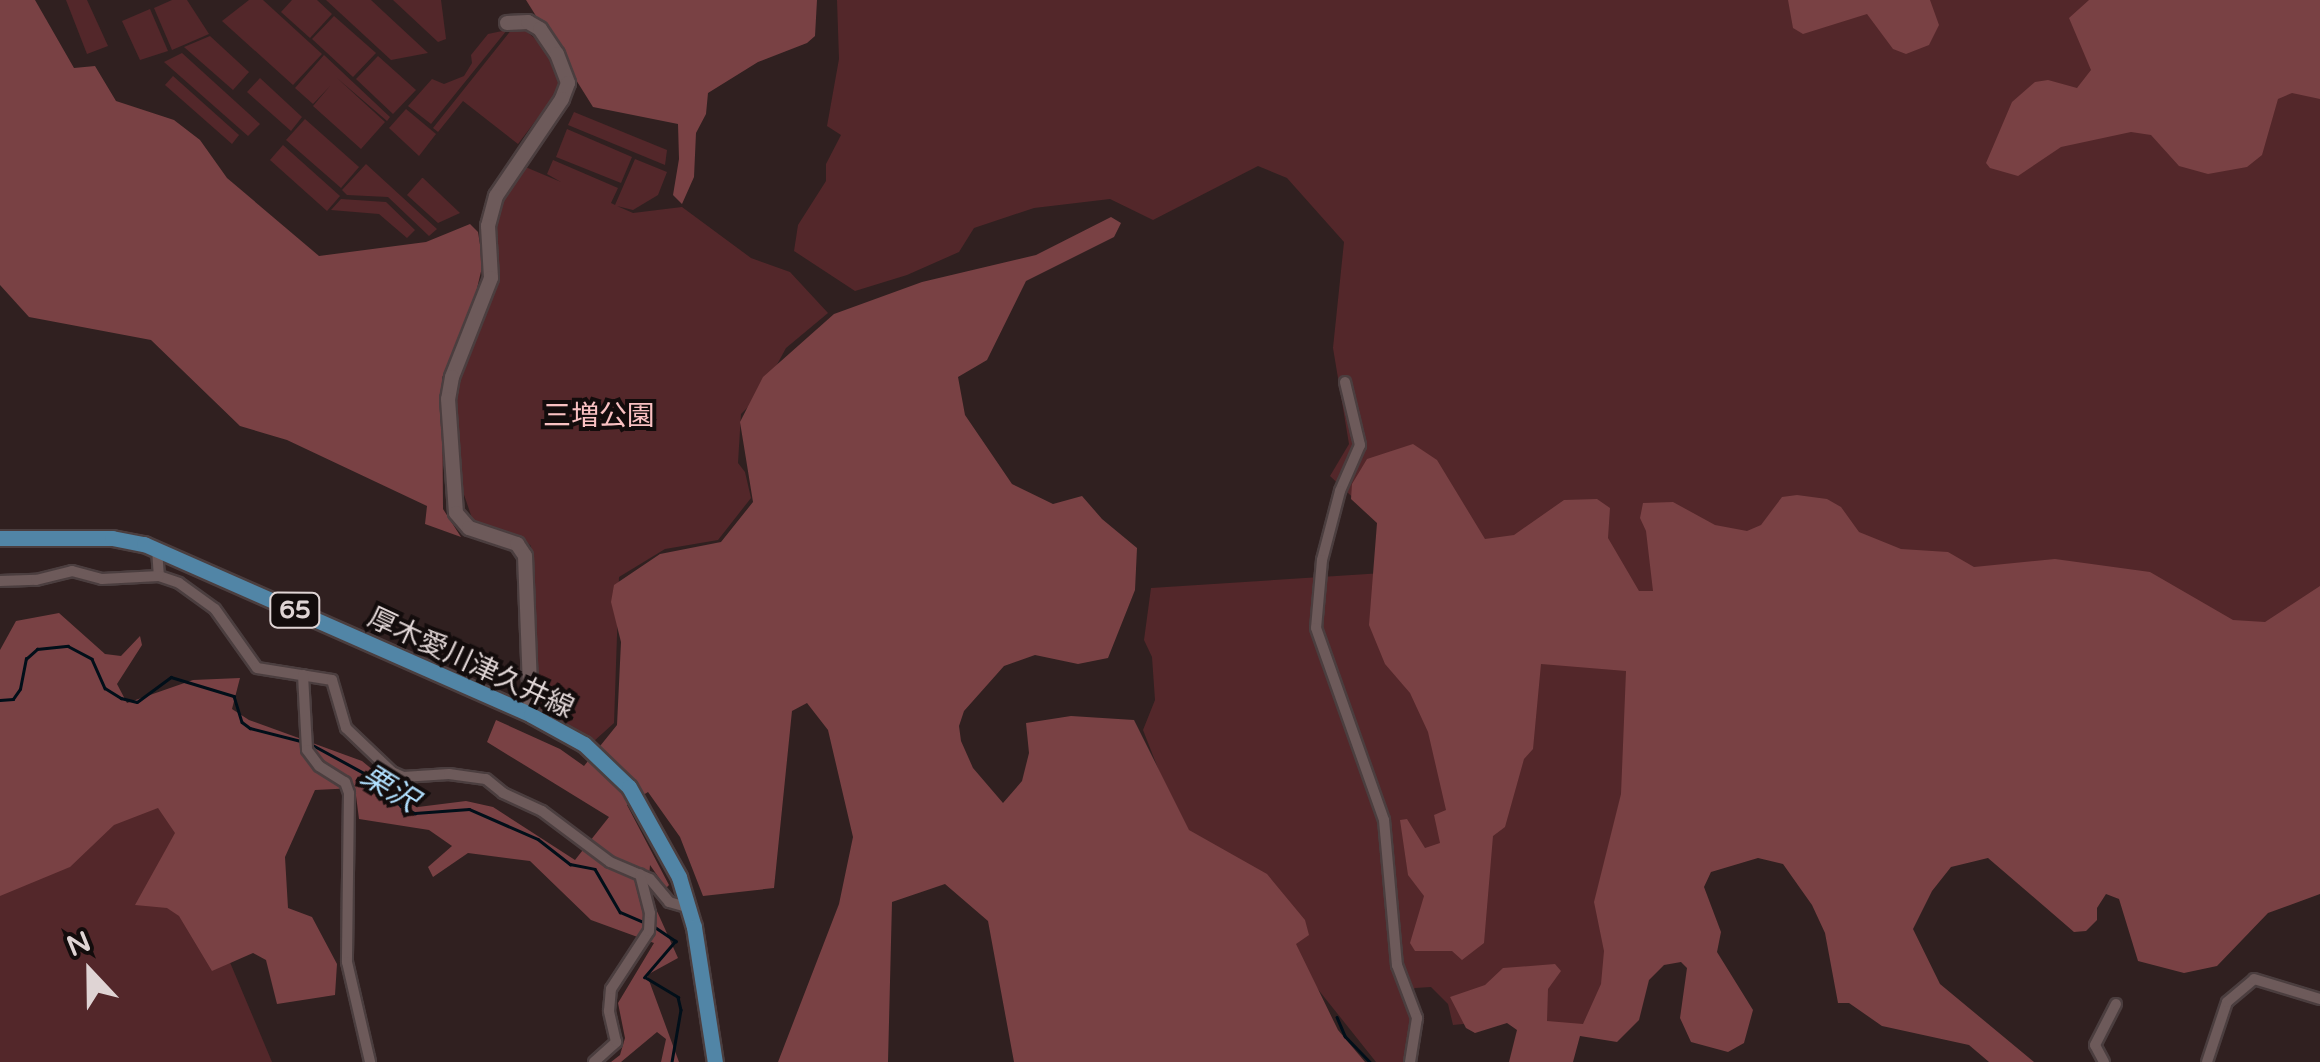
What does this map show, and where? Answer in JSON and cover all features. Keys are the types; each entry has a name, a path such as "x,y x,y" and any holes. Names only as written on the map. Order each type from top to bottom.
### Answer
{"main road":[{"name":"厚木愛川津久井線","path":"0,538 112,538 157,549 531,716 584,744 628,787 658,833 690,908 716,1062"}],"street":[{"path":"508,23 528,22 546,35 568,83 562,99 496,196 488,226 491,278 448,398 456,513 469,528 517,544 524,551 531,716"},
{"path":"1345,382 1360,445 1340,490 1322,560 1317,637 1384,820 1397,966 1416,1018 1410,1062"},
{"path":"157,549 158,576"},
{"path":"0,581 36,580 72,570 102,578 158,576 179,583 215,609 257,668 332,680 346,728 392,772 403,777 449,774 486,779 502,793 542,811 610,862 640,874 669,902 690,908"},
{"path":"303,674 305,745 314,762 341,778 349,793 347,962 370,1062"},
{"path":"594,1062 616,1042 609,1011 611,989 649,931 650,917 640,874"},
{"path":"2208,1062 2226,1002 2254,979 2320,999"},
{"path":"2104,1062 2095,1045 2116,1004"}],"green space":[{"path":"66,0 87,0 108,46 87,54"},
{"path":"172,0 187,0 209,34 172,50 154,8"},
{"path":"249,0 263,0 322,54 293,85 222,21"},
{"path":"292,0 317,0 332,14 310,38 281,12"},
{"path":"326,0 371,0 428,53 391,60"},
{"path":"393,0 441,0 446,39 438,42"},
{"path":"837,0 2251,0 2320,67 2320,673 1761,741 1587,1028 1493,1021 1453,1025 1448,1004 1431,987 1415,988 1404,998 1412,1026 1405,1062 1376,1062 1214,859 1184,835 1143,730 1155,700 1152,657 1144,640 1151,588 1430,570 1330,476 1349,444 1333,348 1344,242 1287,178 1258,166 1153,220 1110,199 1034,208 974,228 959,252 907,275 855,291 794,251 798,225 826,181 826,164 841,135 827,126 839,59"},
{"path":"150,9 168,51 140,60 122,21"},
{"path":"334,16 376,53 353,77 312,39"},
{"path":"512,29 526,31 544,46 560,82 558,91 518,144 463,101 438,132 433,128"},
{"path":"507,30 431,124 408,106 432,79 444,84 464,76 472,63 471,55 488,34"},
{"path":"210,36 249,72 233,90 184,47"},
{"path":"182,53 260,124 248,136 164,62"},
{"path":"324,55 390,117 387,121 337,78 385,122 361,149 313,106 330,86 313,104 295,88"},
{"path":"378,56 416,90 393,114 356,79"},
{"path":"173,76 239,135 232,144 165,85"},
{"path":"260,78 302,117 291,131 247,92"},
{"path":"406,109 436,134 419,156 389,128"},
{"path":"574,112 667,150 665,165 568,125"},
{"path":"305,119 359,167 341,188 286,140"},
{"path":"567,129 632,157 621,183 556,157"},
{"path":"283,145 340,196 327,211 270,160"},
{"name":"三増公園","path":"635,159 667,172 658,195 633,210 617,206 633,213 682,207 751,258 790,272 828,313 786,348 761,394 741,414 738,463 745,472 751,498 718,540 665,549 619,577 614,723 593,742 541,714 536,700 531,546 521,537 473,521 460,483 455,409 459,379 490,299 496,272 494,221 507,182 523,166 561,182 547,174 553,160 618,188 611,203 615,205"},
{"path":"366,164 437,229 429,236 388,197 347,195 342,190"},
{"path":"422,178 460,213 438,223 407,195"},
{"path":"341,199 386,202 415,230 407,238 379,214 331,210"},
{"path":"156,787 272,1062 0,1062 0,874"}],"shaded area":[{"path":"0,0 35,0 74,68 95,66 116,101 174,120 200,140 227,178 319,256 426,242 470,224 478,232 483,263 475,297 442,378 443,509 461,537 425,524 427,506 287,440 240,426 151,340 29,317 0,285"},
{"path":"526,0 817,0 815,36 807,43 758,62 708,93 706,114 696,133 694,177 682,204 673,195 679,159 678,124 593,107"},
{"path":"1788,0 1930,0 1939,25 1929,45 1906,54 1893,49 1867,14 1803,34 1793,28"},
{"path":"2089,0 2320,0 2320,99 2292,93 2278,99 2262,155 2247,167 2208,174 2179,166 2151,135 2131,132 2061,147 2018,176 1990,168 1986,163 2012,102 2035,82 2048,80 2077,88 2091,70 2069,18"},
{"path":"1111,217 1121,223 1114,237 1026,281 987,360 958,377 965,415 1012,484 1053,504 1082,496 1137,548 1135,590 1108,658 1078,664 1035,655 1004,666 964,711 959,726 961,741 973,768 1003,803 1022,781 1029,753 1026,723 1071,716 1134,720 1189,830 1267,874 1305,920 1309,935 1296,944 1338,1030 1365,1062 1014,1062 988,921 945,884 892,902 888,1062 778,1062 839,904 853,837 828,730 807,703 792,711 774,888 703,896 680,837 648,792 627,805 669,885 666,888 650,865 648,891 678,958 647,975 679,1062 661,1062 666,1039 657,1032 621,1062 611,1062 620,1055 625,1038 618,1003 654,943 591,920 530,861 468,853 433,877 428,867 452,846 429,830 359,819 355,788 315,790 285,857 288,908 312,917 337,964 335,995 277,1004 266,960 253,953 212,971 179,916 167,908 135,905 175,833 158,808 114,825 70,867 0,896 0,650 16,621 59,613 105,654 121,656 140,636 142,645 117,684 127,703 193,680 240,678 232,709 249,720 362,761 418,807 466,801 493,807 575,860 609,817 487,742 496,720 560,749 584,766 617,725 621,642 611,602 614,585 660,554 721,542 753,502 740,422 763,377 834,314 922,282 1036,255"},
{"path":"1413,444 1437,460 1485,539 1514,535 1564,500 1597,499 1610,508 1608,538 1639,591 1653,591 1646,531 1640,518 1643,503 1673,502 1715,525 1747,531 1761,525 1782,497 1797,495 1827,499 1841,507 1859,532 1901,549 1948,552 1974,567 2055,559 2150,572 2233,620 2265,622 2320,586 2320,894 2268,913 2217,966 2184,973 2138,961 2119,899 2106,894 2097,908 2097,920 2086,931 2074,932 1988,858 1951,867 1932,891 1913,929 1940,984 2034,1062 1989,1062 1969,1045 1882,1026 1849,1003 1838,1003 1825,933 1812,905 1783,864 1758,858 1711,872 1704,887 1721,932 1717,952 1753,1010 1744,1043 1728,1052 1691,1042 1680,1018 1687,968 1681,962 1664,965 1649,980 1639,1020 1617,1042 1580,1036 1573,1062 1509,1062 1517,1030 1507,1023 1475,1033 1466,1028 1450,997 1485,985 1503,968 1555,964 1561,971 1548,989 1547,1021 1583,1024 1601,984 1604,951 1594,902 1621,794 1626,671 1541,664 1533,749 1524,759 1505,827 1493,836 1484,943 1462,960 1452,951 1415,951 1410,943 1424,896 1408,875 1400,820 1407,819 1425,848 1440,843 1434,815 1446,810 1428,732 1410,693 1385,664 1369,625 1377,523 1351,499 1352,484 1367,459"}],"waterway":[{"name":"栗沢","path":"0,700 13,699 20,689 26,659 37,649 68,646 92,659 105,688 121,698 137,702 171,677 234,696 242,722 250,728 301,741"},
{"name":"栗沢","path":"309,743 377,780 401,806 415,813 469,809 538,839 570,864 595,869 620,912 644,922"},
{"name":"栗沢","path":"652,925 676,941 645,977 678,997 681,1010 672,1062"},
{"path":"1337,1017 1345,1036 1370,1062"}]}
